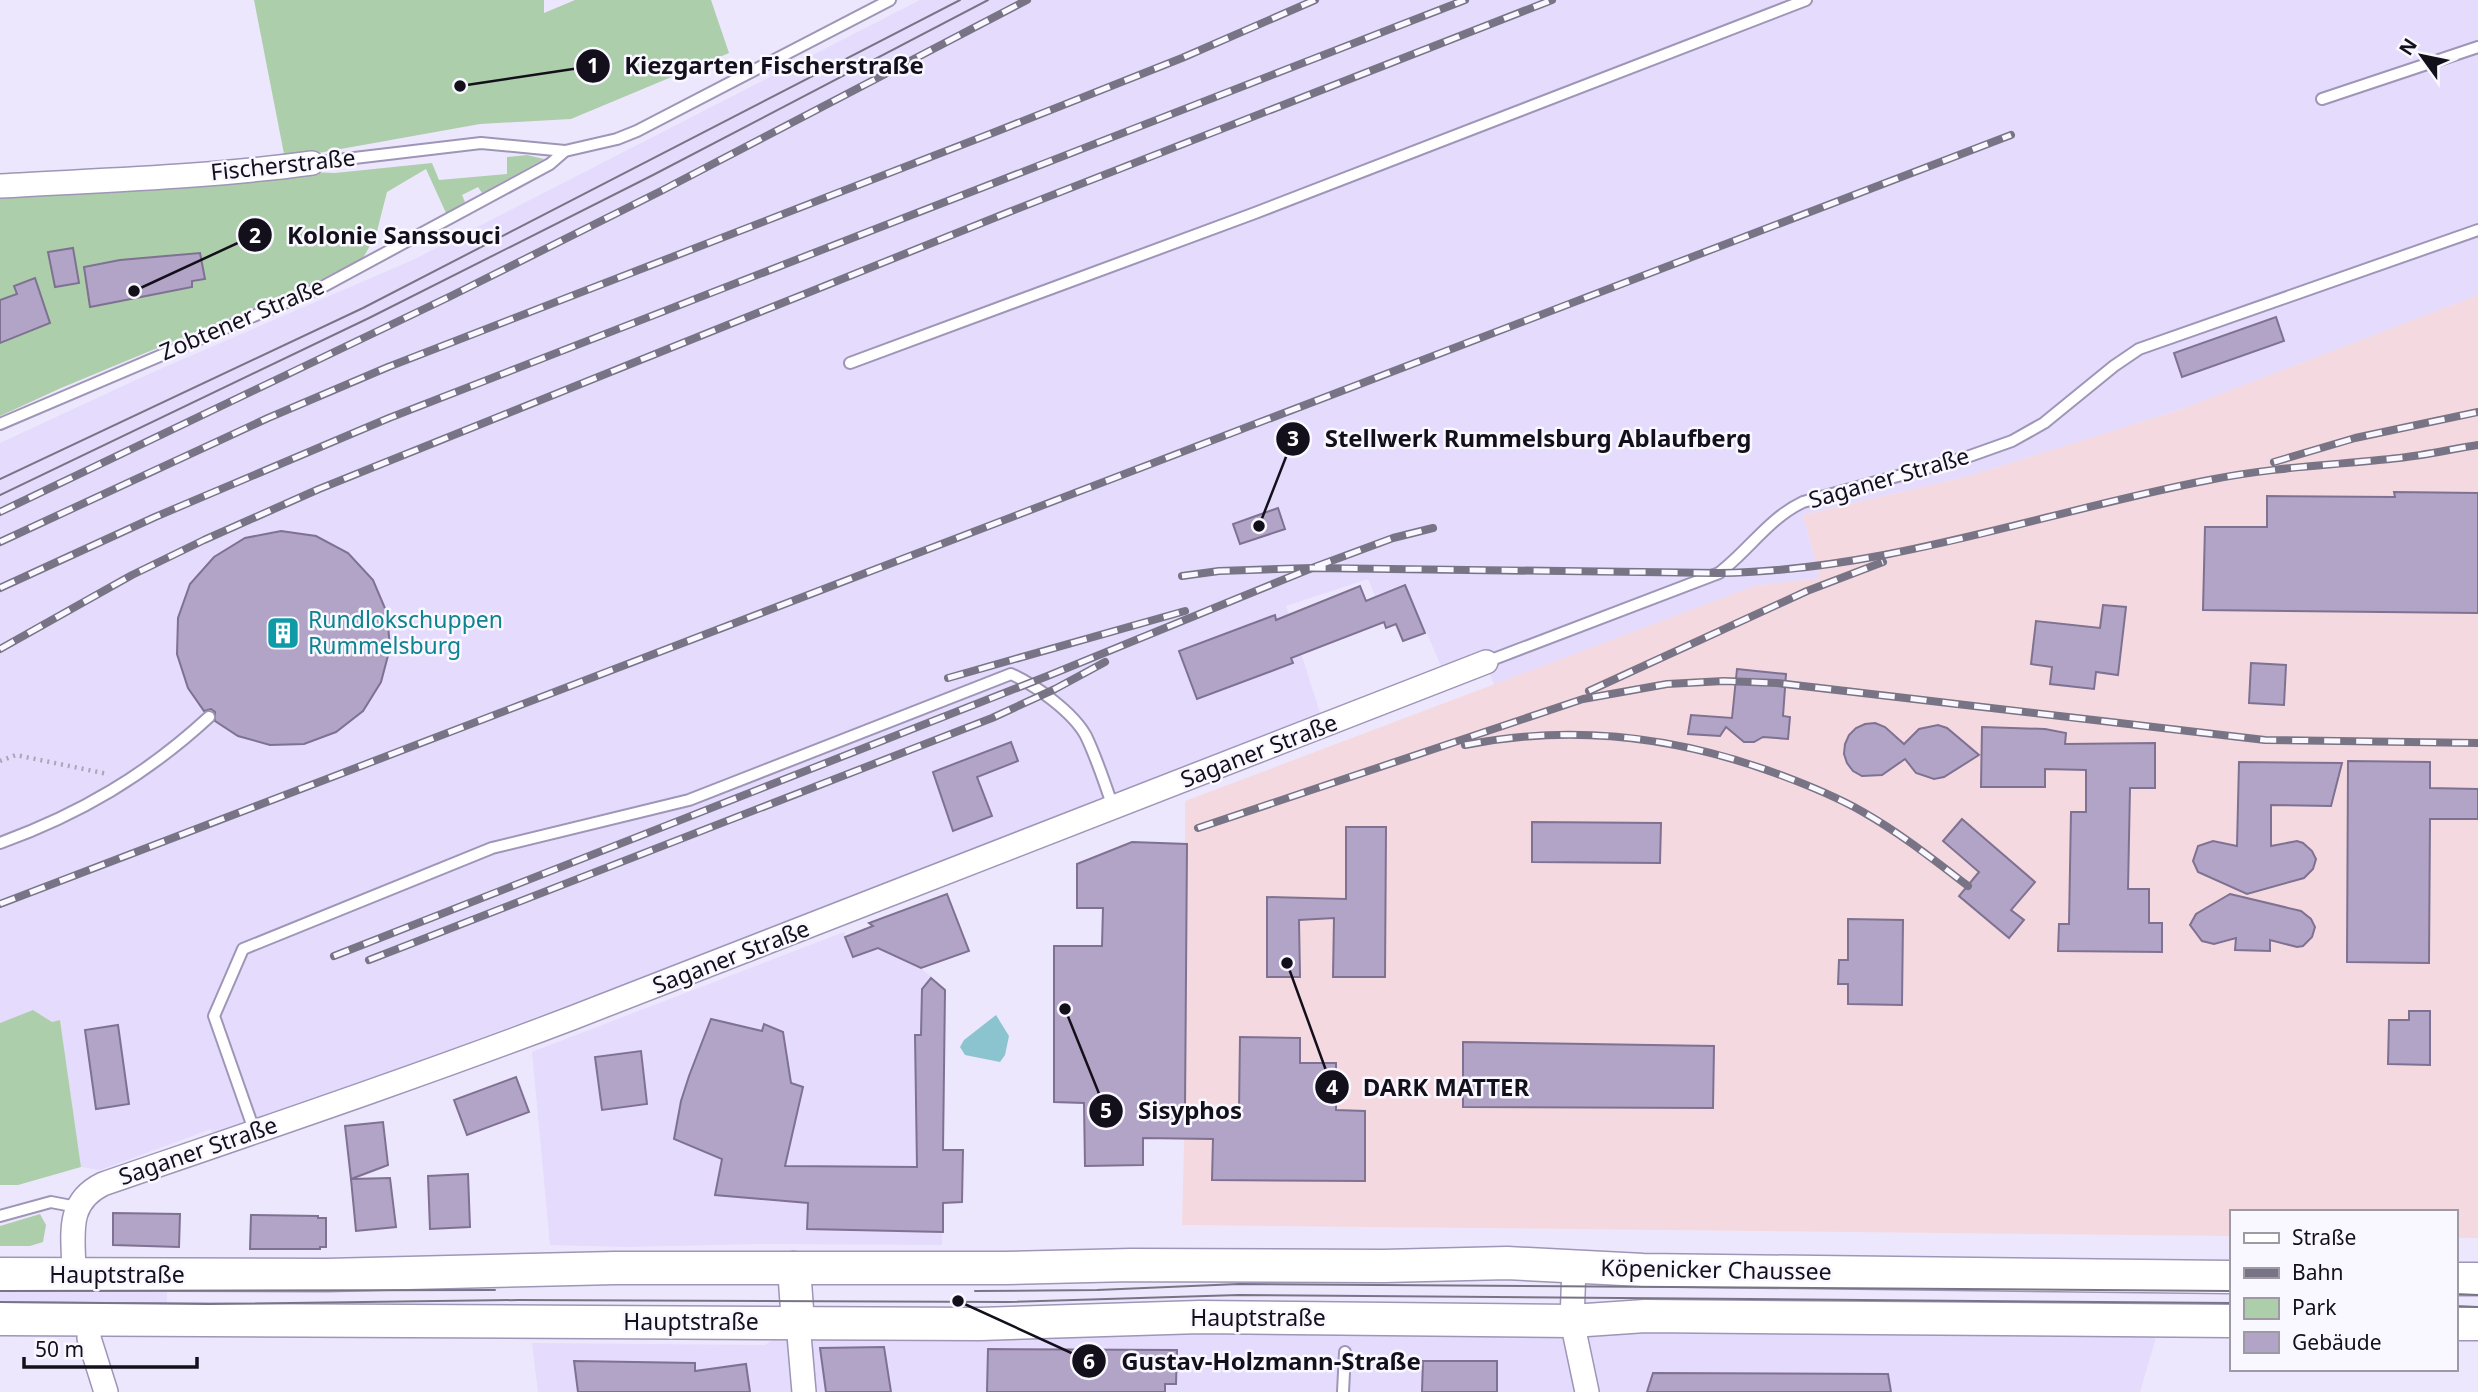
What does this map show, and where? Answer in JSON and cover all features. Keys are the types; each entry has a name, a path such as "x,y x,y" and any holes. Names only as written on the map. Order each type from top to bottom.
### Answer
{"main road":[{"name":"Köpenicker Chaussee","path":"1201,1265 1507,1263 1643,1270 2230,1277"},
{"name":"Hauptstraße","path":"0,1274 327,1275 615,1268 1201,1265"},
{"path":"794,1268 798,1323"},
{"path":"2457,1279 2478,1279"},
{"name":"Köpenicker Chaussee","path":"1381,1319 1572,1321 1655,1316 2230,1321"},
{"name":"Hauptstraße","path":"0,1319 1006,1323 1200,1317 1381,1319"},
{"path":"2457,1324 2478,1324"}],"street":[{"name":"Fischerstraße","path":"0,186 270,169 312,163"},
{"name":"Saganer Straße","path":"77,1207 91,1190 103,1184 254,1130 360,1096 570,1019 1486,663"},
{"path":"74,1275 74,1212 77,1207"},
{"path":"1574,1267 1572,1321 1587,1392"},
{"path":"90,1319 89,1338 106,1392"},
{"path":"798,1323 804,1392"}],"lane":[{"name":"Zobtener Straße","path":"0,424 324,286 550,164 565,151 606,142 637,131 890,0"},
{"path":"850,363 1281,203 1806,0"},
{"path":"2322,99 2478,47"},
{"name":"Fischerstraße","path":"312,163 481,143 565,151"},
{"name":"Saganer Straße","path":"1486,663 1719,573 1738,558 1786,509 1967,457 2012,441 2044,423 2113,366 2139,349 2478,230"},
{"path":"254,1130 214,1016 243,949 492,848 689,800 1011,674 1030,682 1067,714 1084,733 1114,807"},
{"path":"0,843 76,812 180,744 209,717"},
{"path":"0,1216 51,1202 77,1207"},
{"path":"1343,1392 1345,1352"}],"path":[{"path":"0,761 16,755 57,762 91,772 137,774"}],"shaded area":[{"path":"920,0 2478,0 2478,295 2179,410 1969,476 1803,515 1820,578 1754,586 1494,685 1482,653 1442,668 1405,583 1375,596 1368,579 1286,606 1321,716 914,875 214,1138 211,1129 100,1170 81,1167 60,1020 52,1022 33,1010 0,1023 0,443 151,373 415,259"},
{"path":"2478,295 2478,1238 2457,1238 2457,1210 2230,1210 2230,1236 1182,1225 1185,1104 1185,801 1754,586 1820,578 1803,515 1969,476 2179,410"},
{"path":"844,932 853,957 878,948 921,968 945,990 942,1245 550,1245 532,1052"},
{"path":"996,1015 1009,1036 1005,1055 1000,1062 965,1055 960,1047 964,1040"},
{"path":"0,1285 167,1286 167,1310 0,1309"},
{"path":"2161,1320 2140,1392 538,1392 532,1343 765,1345 798,1323"}],"green space":[{"path":"254,0 544,0 544,13 575,0 711,0 729,53 571,119 480,124 285,159"},
{"path":"527,155 544,159 482,193 478,187 462,195 465,202 446,213 426,169 387,192 376,235 363,258 316,282 0,416 0,193 305,172 335,173 432,163 439,180 507,174 507,157"},
{"path":"33,1010 52,1022 60,1020 81,1167 18,1185 0,1185 0,1023"},
{"path":"40,1214 46,1225 43,1242 30,1246 0,1246 0,1226"}],"building":[{"path":"73,248 79,283 55,287 48,252"},
{"path":"200,253 205,279 192,281 192,287 90,307 84,267 120,260"},
{"path":"35,278 50,323 0,343 0,300 17,294 14,286"},
{"path":"2276,317 2284,341 2182,377 2174,353"},
{"path":"2394,492 2478,493 2478,613 2203,610 2205,527 2267,527 2267,496 2395,497"},
{"path":"1278,508 1285,529 1240,544 1233,524"},
{"name":"Rundlokschuppen Rummelsburg","path":"281,531 316,536 348,553 373,580 387,613 390,648 381,682 363,711 336,732 304,744 270,745 238,736 215,721 215,712 211,709 204,711 188,688 177,654 178,618 190,584 214,557 245,538"},
{"path":"1405,585 1425,633 1403,641 1396,624 1386,628 1384,622 1291,658 1293,663 1197,699 1179,651 1275,615 1276,620 1360,586 1366,601"},
{"path":"2103,605 2126,607 2118,675 2096,672 2094,689 2050,684 2052,667 2031,664 2036,621 2100,628"},
{"path":"2251,663 2286,665 2284,705 2249,703"},
{"path":"1737,669 1786,674 1783,716 1790,717 1788,739 1763,737 1754,742 1744,742 1726,727 1720,736 1688,734 1691,715 1732,718"},
{"path":"1875,723 1885,727 1904,744 1919,729 1938,725 1947,728 1979,755 1944,777 1934,779 1916,773 1905,759 1882,775 1862,776 1853,771 1847,763 1845,744 1856,728"},
{"path":"1982,727 2045,729 2066,733 2065,744 2155,743 2155,788 2130,788 2128,889 2149,889 2149,923 2162,923 2162,952 2058,951 2059,924 2069,924 2071,812 2086,812 2086,770 2045,769 2045,787 1981,787"},
{"path":"1011,742 1018,761 977,777 992,816 953,831 933,772"},
{"path":"2348,761 2430,762 2430,788 2478,789 2478,819 2430,819 2429,963 2347,962"},
{"path":"2239,762 2342,763 2331,806 2271,805 2271,846 2297,841 2312,851 2316,859 2313,869 2304,878 2247,894 2198,872 2193,861 2198,846 2213,841 2237,846"},
{"path":"1962,819 2035,882 2011,910 2024,920 2009,938 1959,896 1979,872 1943,841"},
{"path":"1532,822 1661,823 1660,863 1532,862"},
{"path":"1346,827 1386,827 1385,977 1333,977 1334,918 1299,920 1300,977 1267,977 1267,897 1346,899"},
{"path":"1132,842 1187,844 1185,1109 1239,1110 1240,1037 1300,1038 1300,1063 1336,1063 1336,1110 1365,1111 1365,1181 1212,1180 1213,1139 1143,1138 1143,1165 1085,1166 1084,1103 1054,1102 1054,946 1102,946 1103,908 1077,908 1077,864"},
{"path":"947,894 969,951 921,968 878,948 853,957 845,937 873,926 869,923"},
{"path":"2230,894 2301,911 2311,919 2315,927 2312,937 2303,946 2297,947 2270,940 2270,951 2235,950 2236,938 2214,944 2202,941 2190,925 2196,914"},
{"path":"1848,919 1903,920 1902,1005 1848,1004 1848,984 1838,984 1839,960 1848,960"},
{"path":"931,978 945,990 943,1150 963,1150 962,1202 943,1203 943,1232 807,1229 808,1203 715,1195 722,1159 674,1139 681,1101 711,1019 762,1031 764,1024 783,1032 791,1083 803,1087 785,1166 917,1167 915,1035 921,1035 922,989"},
{"path":"2409,1011 2430,1011 2430,1065 2388,1064 2389,1020 2409,1020"},
{"path":"118,1025 129,1104 96,1109 85,1030"},
{"path":"1463,1042 1714,1046 1713,1108 1463,1107"},
{"path":"641,1051 647,1104 602,1110 595,1057"},
{"path":"516,1077 529,1112 467,1135 454,1100"},
{"path":"383,1122 388,1165 351,1179 345,1126"},
{"path":"468,1174 470,1227 430,1229 428,1176"},
{"path":"390,1178 396,1227 356,1231 351,1179"},
{"path":"113,1213 180,1214 179,1247 113,1245"},
{"path":"251,1215 326,1218 326,1247 250,1249"},
{"path":"884,1347 891,1392 826,1392 820,1348"},
{"path":"988,1349 1177,1350 1176,1384 1165,1384 1165,1392 987,1392"},
{"path":"574,1361 695,1363 695,1371 746,1364 750,1392 578,1392"},
{"path":"1423,1361 1497,1361 1497,1392 1422,1392"},
{"path":"1653,1373 1888,1374 1891,1392 1647,1392"}],"tram line":[{"path":"0,479 363,308 960,0"},
{"path":"0,495 369,318 653,175 988,0"},
{"path":"975,1291 1097,1290 1239,1284 2230,1291"},
{"path":"0,1291 495,1290"},
{"path":"2457,1294 2478,1295"},
{"path":"0,1302 1006,1302 1239,1295 2230,1303"},
{"path":"2457,1306 2478,1307"}],"railway":[{"path":"0,512 451,296 661,191 1027,0"},
{"path":"0,542 268,418 388,367 1182,58 1315,0"},
{"path":"0,588 155,517 389,418 1465,0"},
{"path":"0,649 132,575 319,489 1009,212 1552,0"},
{"path":"0,904 2011,135"},
{"path":"2274,462 2355,438 2478,412"},
{"path":"1182,576 1219,571 1312,568 1719,573 1781,570 1905,551 2148,493 2233,476 2409,457 2478,445"},
{"path":"334,956 1050,675 1312,568 1393,538 1433,528"},
{"path":"1589,691 1807,591 1883,562"},
{"path":"948,678 1185,611"},
{"path":"369,960 992,718 1105,662"},
{"path":"1198,828 1583,699 1667,684 1724,681 1777,683 2265,740 2478,743"},
{"path":"1465,745 1544,735 1622,737 1660,742 1737,760 1797,781 1852,806 1904,838 1968,886"}],"place":[{"name":"Kiezgarten Fischerstraße","path":"460,86"},
{"name":"Kolonie Sanssouci","path":"134,291"},
{"name":"Stellwerk Rummelsburg Ablaufberg","path":"1259,526"},
{"name":"Rundlokschuppen Rummelsburg","path":"283,633"},
{"name":"DARK MATTER","path":"1287,963"},
{"name":"Sisyphos","path":"1065,1009"},
{"name":"Gustav-Holzmann-Straße","path":"958,1301"}]}
